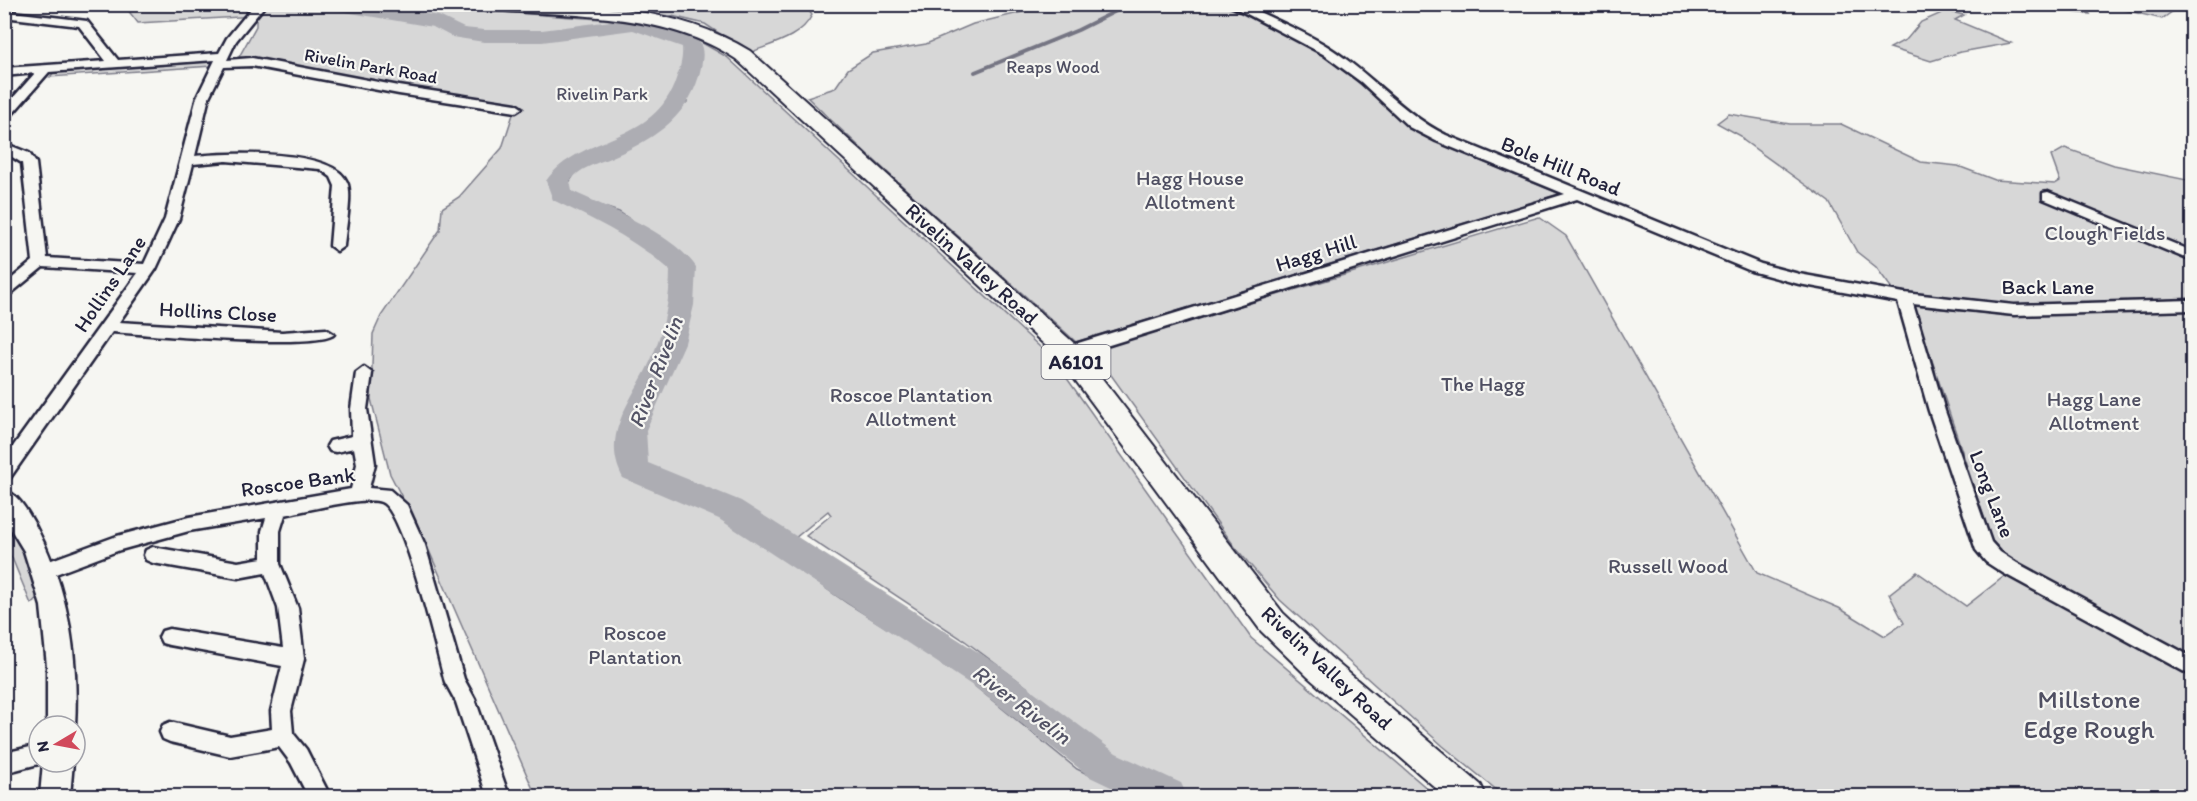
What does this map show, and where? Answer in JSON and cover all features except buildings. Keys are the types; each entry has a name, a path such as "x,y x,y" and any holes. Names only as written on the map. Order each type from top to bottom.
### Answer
{"main road":[{"name":"Rivelin Valley Road","path":"475,4 643,17 692,27 726,43 743,55 1068,352 1272,622 1319,667 1469,796"},
{"path":"4,499 33,539 45,570 53,601 60,649 61,714"},
{"path":"55,796 57,774"}],"street":[{"name":"Hollins Lane","path":"4,473 149,269 172,219 203,97 240,28 261,4"},
{"name":"Bole Hill Road","path":"1233,4 1327,51 1358,73 1414,124 1467,150 1756,268 1904,298"},
{"path":"4,14 82,23 115,64"},
{"name":"Rivelin Park Road","path":"4,72 115,64 221,60 252,62 399,90 516,108"},
{"path":"4,116 45,69"},
{"path":"4,147 24,156 29,163 40,262"},
{"path":"187,161 226,157 316,163 326,166 340,178 342,186 337,246"},
{"name":"Hagg Hill","path":"1068,352 1576,195"},
{"path":"2048,196 2193,256"},
{"path":"4,294 40,262 149,269"},
{"name":"Back Lane","path":"1904,298 2014,310 2193,305"},
{"name":"Long Lane","path":"1904,298 1937,411 1983,545 1993,557 2010,568 2193,667"},
{"name":"Hollins Close","path":"108,327 282,337 326,334"},
{"path":"359,495 366,464 361,440 359,409 364,373"},
{"path":"336,446 361,440"},
{"name":"Roscoe Bank","path":"45,570 117,543 189,524 359,495 384,495 398,505 416,545 454,682 465,699 498,796"},
{"path":"278,508 271,531 272,564 288,608 294,660 281,711 283,737"},
{"path":"153,555 238,570 272,564"},
{"path":"170,637 294,660"},
{"path":"170,732 230,746 283,737 294,745 303,769 319,796"},
{"path":"4,763 27,758"}],"green space":[{"path":"804,4 812,15 801,29 785,39 749,53 705,24 672,16 522,5"},
{"path":"116,5 429,5 629,21 685,33 727,57 1054,360 1251,638 1436,796 1186,796 1119,762 1020,693 1027,687 965,641 806,536 831,515 828,511 795,538 737,502 680,483 637,462 634,435 648,401 671,365 688,316 693,288 688,261 670,246 619,212 586,201 570,191 568,184 578,169 634,142 636,138 666,120 687,102 688,96 673,98 651,122 567,163 554,182 558,198 625,231 675,266 679,292 655,367 630,406 621,444 626,472 732,523 847,603 956,671 1077,769 1133,796 536,796 427,546 390,474 371,399 373,334 381,316 440,230 442,208 459,197 502,148 516,105 239,57 256,26 256,16 138,23 127,9"},
{"name":"Hagg House Allotment","path":"1052,5 1223,5 1295,38 1335,63 1416,131 1445,146 1560,194 1076,342 873,160 807,97 835,88 848,69 873,53 926,44 973,24"},
{"path":"2019,5 2068,5 2078,7 2090,14 2024,7"},
{"path":"2104,5 2192,5 2192,14 2176,9 2162,19"},
{"path":"1946,11 1964,15 1955,20 2011,43 1961,52 1931,61 1890,48 1907,39 1921,22"},
{"path":"203,60 211,62 212,66 50,77 55,71"},
{"name":"Clough Fields","path":"1729,114 1790,124 1841,124 1921,162 1958,166 1995,180 2055,184 2060,181 2051,156 2065,148 2114,165 2192,181 2192,299 2011,304 1893,290 1876,267 1857,252 1829,202 1743,140 1741,136 1717,123"},
{"path":"1539,217 1566,236 1757,573 1839,608 1885,636 1904,623 1889,594 1917,572 1966,606 2006,575 2192,674 2192,796 1504,796 1443,746 1280,600 1235,547 1093,350"},
{"name":"Hagg Lane Allotment","path":"1914,306 2010,316 2192,311 2192,659 2047,583 1994,548"},
{"path":"4,519 11,527 39,585 35,602 31,604 5,546"}],"waterway":[{"name":"River Rivelin","path":"333,4 439,22 459,33 484,36 542,36 634,24 669,34 691,44 692,60 683,91 676,104 666,115 641,134 576,164 558,181 561,195 621,223 654,243 683,267 678,318 671,343 662,367 639,409 631,430 630,441 634,470 730,510 988,677 1103,765 1168,796"},
{"path":"975,72 1078,30 1130,4"}],"park label":[{"name":"Reaps Wood","path":"1053,67"},
{"name":"Rivelin Park","path":"602,94"},
{"name":"The Hagg","path":"1483,384"},
{"name":"Roscoe Plantation Allotment","path":"911,407"},
{"name":"Russell Wood","path":"1668,566"},
{"name":"Roscoe Plantation","path":"635,645"},
{"name":"Millstone Edge Rough","path":"2089,714"}]}
